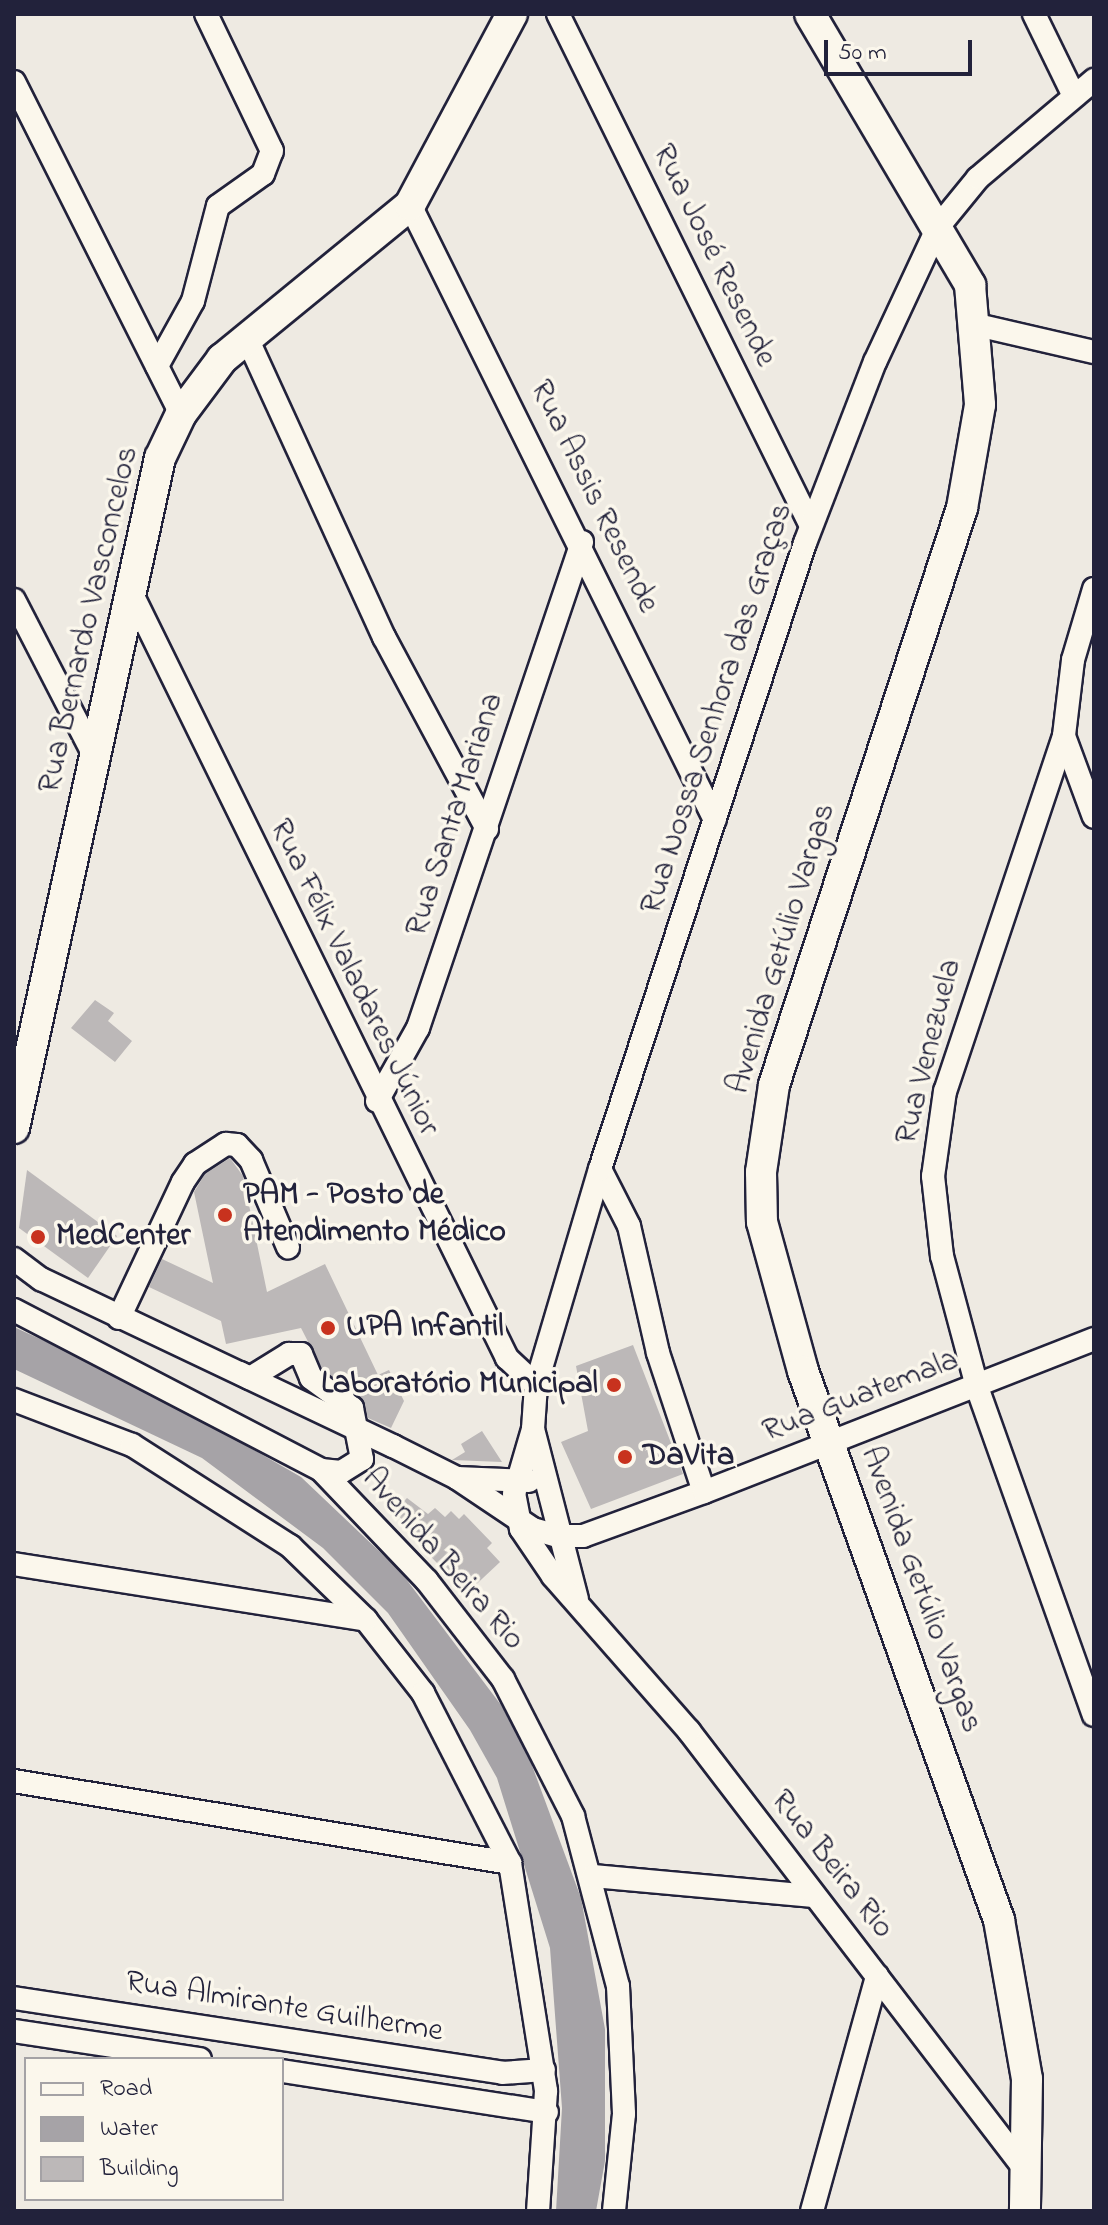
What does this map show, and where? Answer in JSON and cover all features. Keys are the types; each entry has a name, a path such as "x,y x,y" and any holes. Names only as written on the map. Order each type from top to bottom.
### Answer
{"main road":[{"name":"Rua Bernardo Vasconcelos","path":"14,1128 129,587 160,458 181,414 201,383 247,338 410,205 512,14"},
{"name":"Avenida Getúlio Vargas","path":"810,14 970,285 977,325 980,405 962,508 787,1039 764,1144 762,1222 771,1266 827,1443 999,1920 1027,2079 1028,2173 1025,2211"}],"street":[{"path":"157,366 193,301 218,206 263,174 272,151 206,14"},
{"name":"Rua José Resende","path":"558,14 811,526"},
{"path":"1034,14 1074,96"},
{"name":"Rua Nossa Senhora das Graças","path":"515,1483 533,1429 536,1385 600,1169 811,526 909,282 938,227 978,178 1094,80"},
{"path":"14,82 181,414"},
{"name":"Rua Assis Resende","path":"410,205 582,542 715,820"},
{"path":"977,325 1094,352"},
{"path":"247,338 384,637 487,829"},
{"name":"Rua Santa Mariana","path":"377,1101 418,1028 582,542"},
{"name":"Rua Félix Valadares Júnior","path":"129,587 377,1101 507,1358 536,1385"},
{"name":"Rua Venezuela","path":"1094,589 1070,671 1064,736 1005,900 945,1091 935,1147 934,1207 977,1387 1094,1715"},
{"path":"14,600 94,755"},
{"path":"1064,736 1094,817"},
{"path":"119,1318 158,1224 195,1164 214,1149 237,1145 245,1152 288,1247"},
{"path":"600,1169 629,1226 658,1353 704,1492"},
{"name":"Rua Beira Rio","path":"14,1259 119,1318 457,1478 516,1518 558,1536"},
{"name":"Avenida Beira Rio","path":"14,1310 321,1470 427,1581 503,1679 554,1769 593,1876 625,2042 614,2211"},
{"name":"Rua Guatemala","path":"558,1536 583,1536 704,1492 1094,1339"},
{"path":"240,1373 250,1378 289,1354 301,1354 311,1378 352,1408 365,1450 355,1466 341,1472 321,1470"},
{"path":"14,1400 132,1445 200,1483 290,1546 366,1620 423,1693 458,1752 510,1863 544,2070 547,2112 538,2211"},
{"name":"Rua Nossa Senhora das Graças","path":"533,1429 550,1497"},
{"path":"347,1498 352,1476 393,1446"},
{"name":"Rua Beira Rio","path":"457,1478 515,1483 550,1497 577,1600"},
{"name":"Rua Beira Rio","path":"515,1483 516,1518 540,1559 689,1731 811,1896 877,1976 1028,2173"},
{"path":"516,1518 550,1497"},
{"path":"14,1564 366,1620"},
{"path":"14,1781 510,1863"},
{"path":"593,1876 811,1896"},
{"path":"812,2211 877,1976"},
{"name":"Rua Almirante Guilherme","path":"14,1998 502,2073 544,2070"},
{"name":"Rua Almirante Guilherme","path":"14,2031 187,2057"},
{"name":"Rua Almirante Guilherme","path":"284,2071 547,2112"}],"water":[{"path":"14,1327 142,1386 301,1477 400,1571 501,1705 527,1752 581,1898 605,2029 605,2161 596,2211 556,2211 562,2108 550,1948 497,1778 470,1730 388,1613 323,1548 202,1458 14,1369"}],"building":[{"path":"95,1000 114,1013 108,1021 132,1041 115,1062 71,1028"},
{"path":"230,1158 243,1176 267,1292 325,1264 378,1375 389,1370 404,1401 391,1428 368,1418 360,1397 322,1369 301,1328 226,1344 221,1321 149,1287 162,1259 213,1283 194,1192 205,1174"},
{"path":"27,1170 117,1236 88,1278 19,1228"},
{"name":"DaVita","path":"633,1345 683,1474 591,1509 561,1442 588,1431 576,1366"},
{"path":"482,1431 502,1462 452,1460 465,1452 461,1444"},
{"path":"407,1498 428,1514 435,1508 445,1517 451,1511 459,1519 464,1514 492,1543 487,1548 500,1562 466,1594 406,1530 409,1527 394,1511"}],"place":[{"name":"PAM - Posto de Atendimento Médico","path":"225,1215"},
{"name":"MedCenter","path":"38,1237"},
{"name":"UPA Infantil","path":"328,1328"},
{"name":"Laboratório Municipal","path":"614,1385"},
{"name":"DaVita","path":"625,1457"}]}
